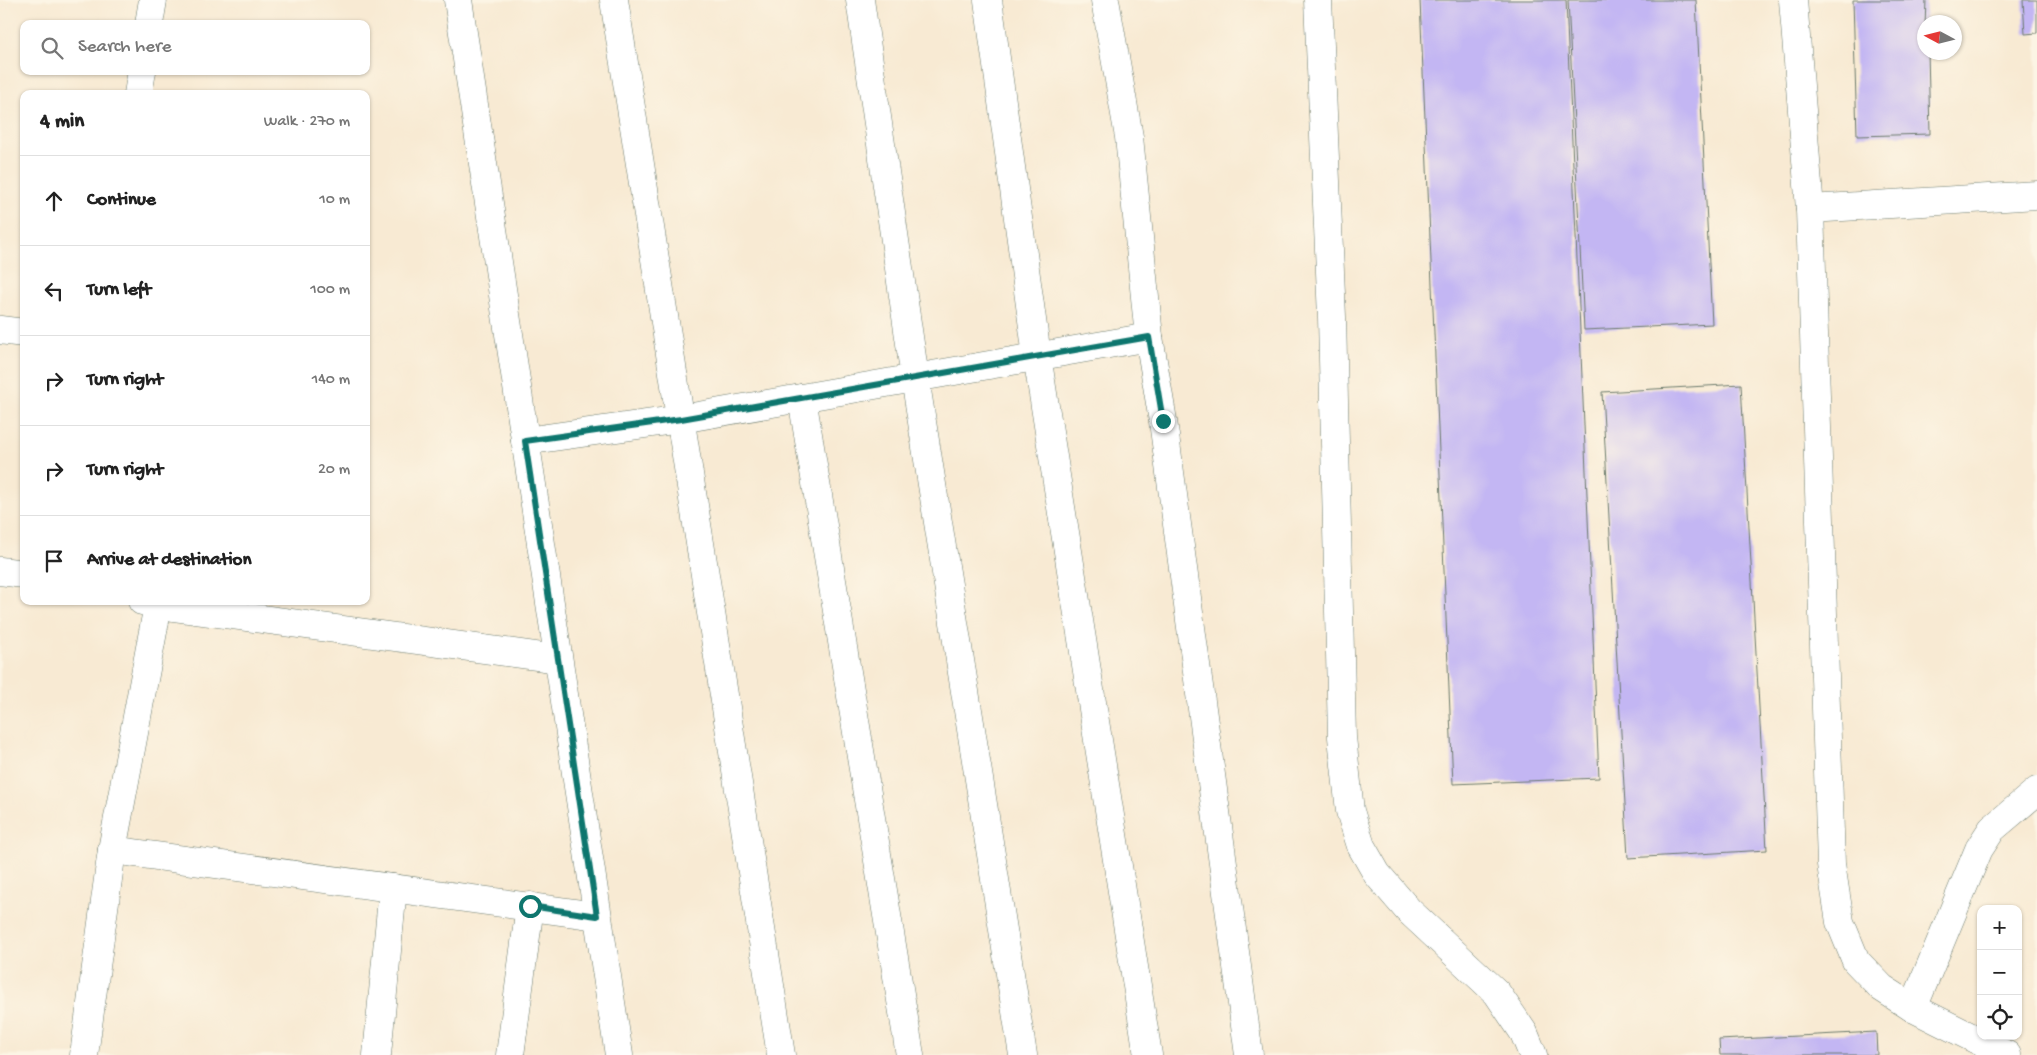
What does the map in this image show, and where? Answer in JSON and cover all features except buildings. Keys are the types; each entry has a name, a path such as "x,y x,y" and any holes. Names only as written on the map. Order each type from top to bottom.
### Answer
{"street":[{"path":"150,20 153,0"},
{"path":"458,0 619,1055"},
{"path":"614,0 781,1055"},
{"path":"860,0 915,378 1024,1055"},
{"path":"988,0 1037,356 1148,1055"},
{"path":"1105,0 1129,137 1149,337 1163,421 1249,1055"},
{"path":"1318,0 1332,317 1342,737 1350,811 1361,846 1376,874 1408,910 1497,993 1524,1033 1533,1055"},
{"path":"1792,0 1810,209 1831,864 1840,922 1856,961 1882,988 1913,1008 2008,1055"},
{"path":"139,90 141,75"},
{"path":"1810,209 2037,195"},
{"path":"0,330 20,332"},
{"path":"525,441 681,419 1149,337"},
{"path":"802,398 910,1055"},
{"path":"0,571 20,574"},
{"path":"84,1055 112,850 150,605"},
{"path":"165,605 558,659"},
{"path":"1913,1008 1979,849 1992,829 2037,792"},
{"path":"112,850 597,916"},
{"path":"377,1055 393,888"},
{"path":"510,1055 530,906"}],"route":[{"path":"530,906 597,916 525,441 681,419 1149,337 1163,421"}]}
